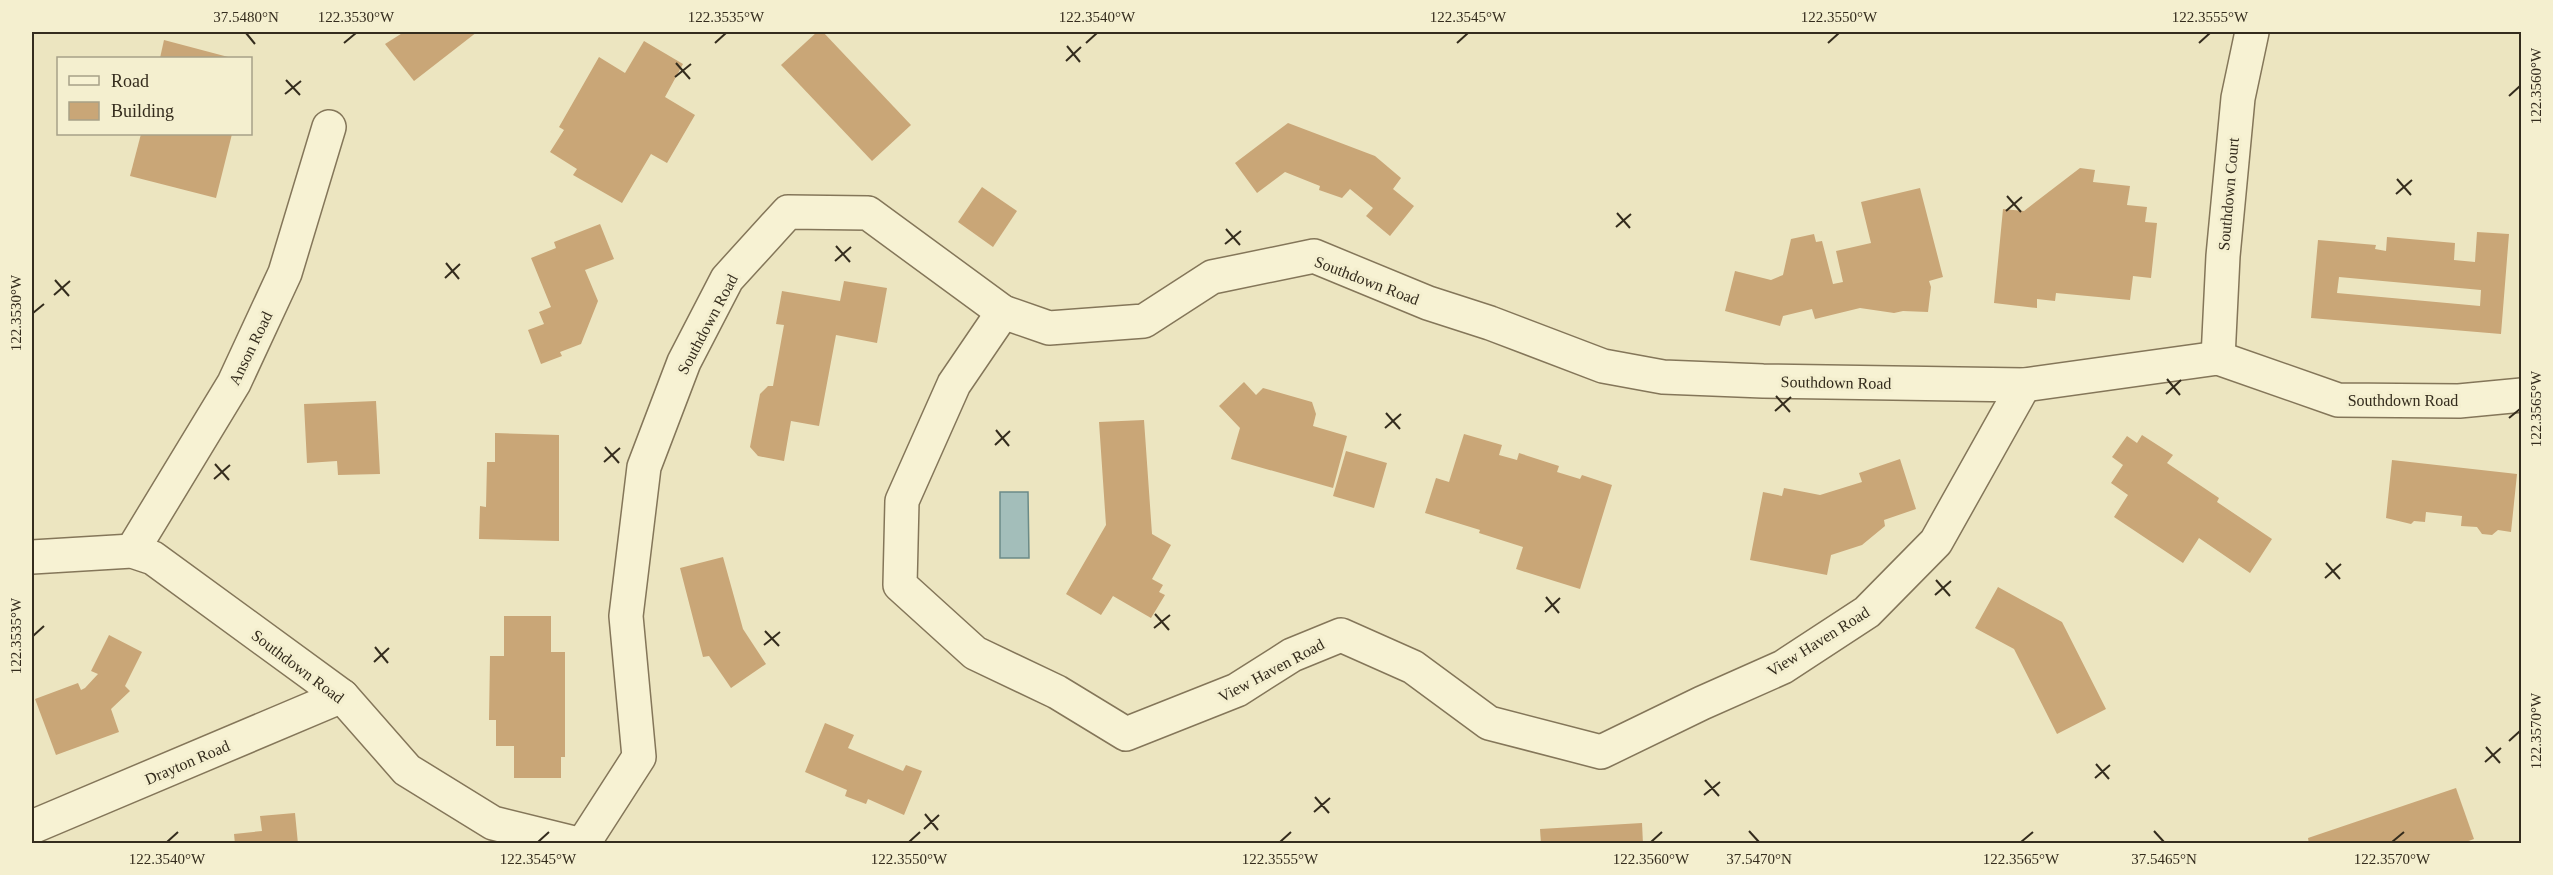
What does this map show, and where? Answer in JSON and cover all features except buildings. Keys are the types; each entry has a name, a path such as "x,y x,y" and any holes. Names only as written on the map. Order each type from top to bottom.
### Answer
{"street":[{"name":"Southdown Court","path":"2218,358 2223,256 2238,98 2252,32"},
{"name":"Anson Road","path":"132,551 234,383 285,273 329,127"},
{"name":"Southdown Road","path":"32,557 132,551 153,558 342,696 407,770 493,823 581,843 639,757 626,616 645,467 684,362 727,279 788,212 868,213 1003,312 1049,328 1144,321 1212,277 1314,256 1428,303 1603,366 1663,377 1708,380 2024,386 2218,358 2338,400 2459,401 2522,395"},
{"name":"View Haven Road","path":"1003,312 954,384 902,501 900,585 975,652 1058,692 1126,734 1237,690 1292,655 1341,635 1413,667 1489,723 1601,752 1783,667 1867,612 1936,542 2024,386"},
{"name":"Drayton Road","path":"32,827 342,696"}],"water":[{"path":"1000,492 1028,492 1029,558 1000,558"}]}
